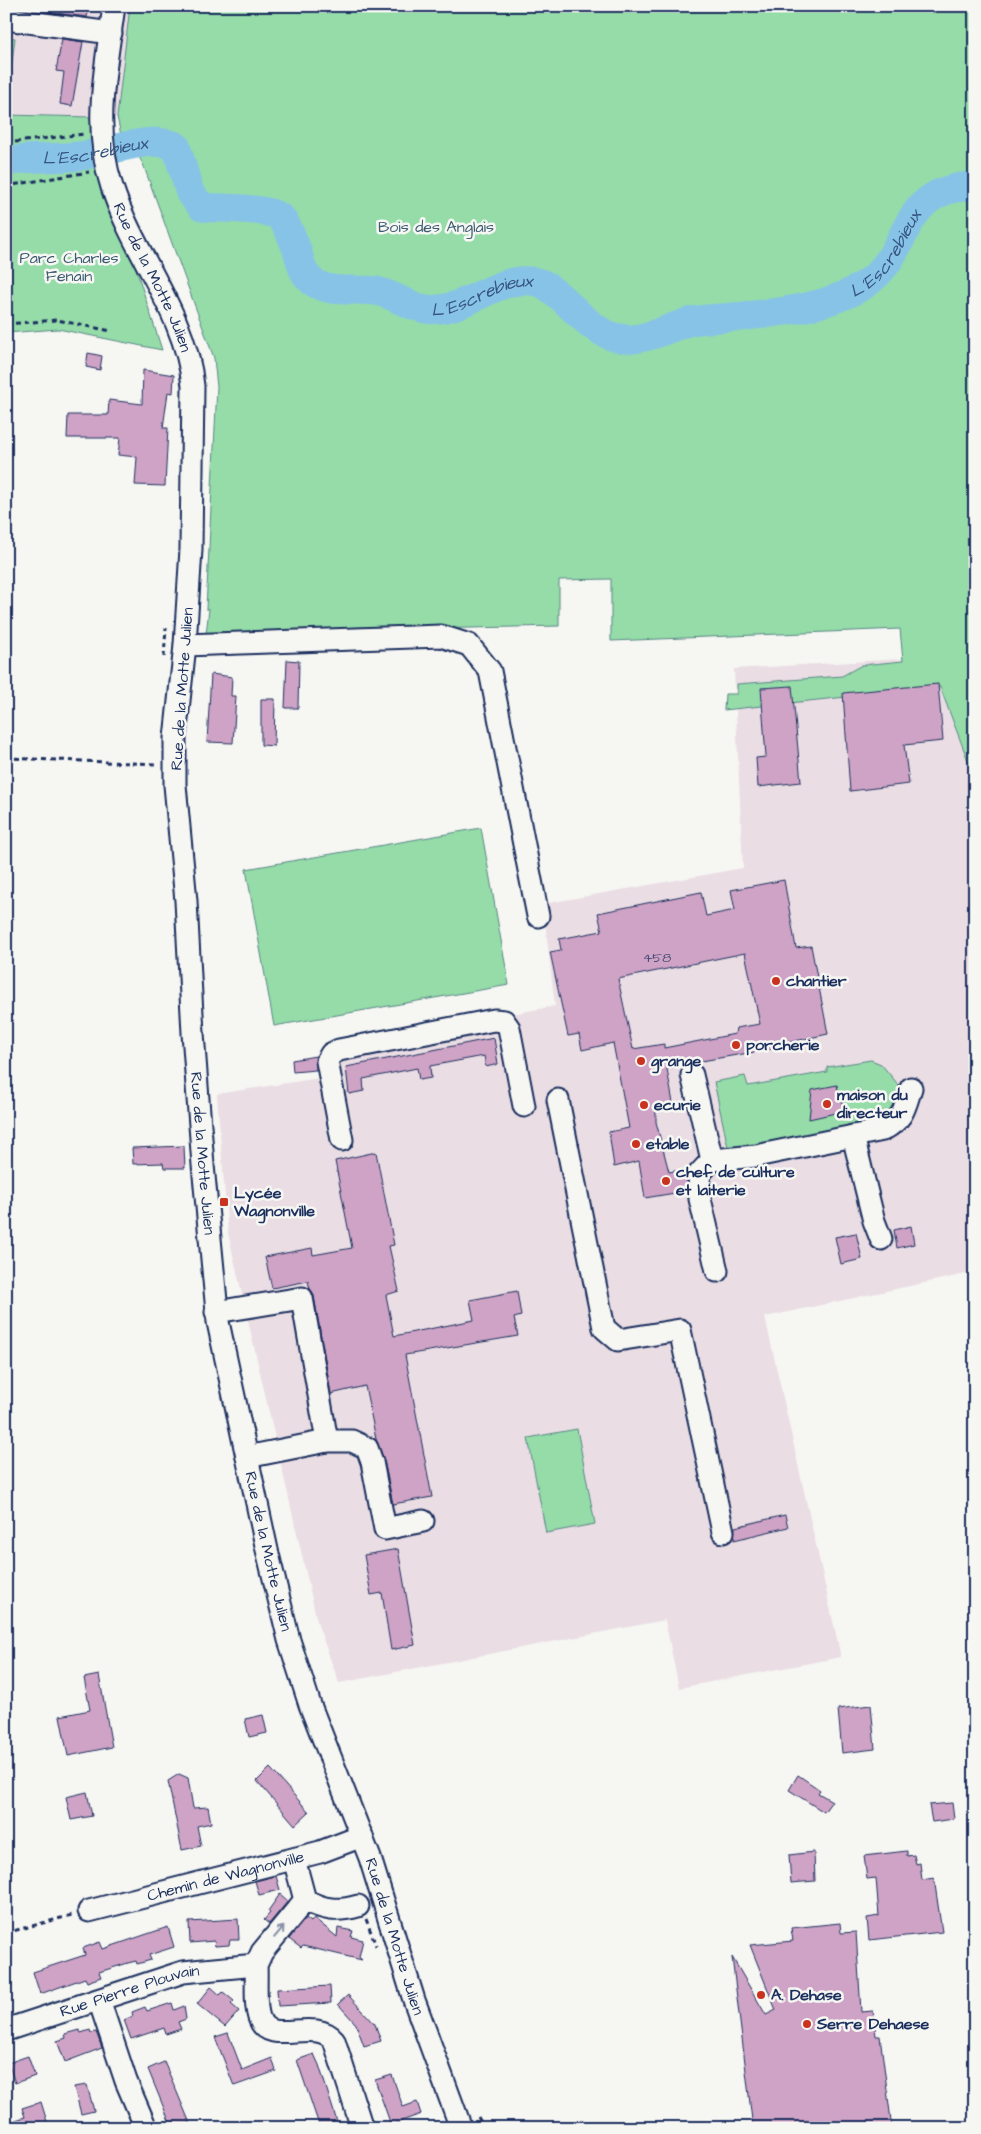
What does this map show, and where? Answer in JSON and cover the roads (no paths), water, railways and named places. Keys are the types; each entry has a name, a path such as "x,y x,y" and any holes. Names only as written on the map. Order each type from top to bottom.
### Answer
{"street":[{"name":"Rue de la Motte Julien","path":"114,6 103,88 104,150 121,213 174,317 190,360 193,386 192,539 185,645 176,721 162,765 177,805 186,901 193,1033 216,1312 291,1648 318,1726 362,1836 387,1909 419,2014 461,2128"},
{"path":"6,19 111,33"},
{"path":"185,645 441,636 469,645 490,671 538,916"},
{"path":"342,1140 327,1061 331,1054 339,1050 494,1020 504,1021 509,1028 524,1106"},
{"path":"692,1075 712,1160"},
{"path":"717,1271 700,1199 699,1174 712,1160 756,1156 883,1130 897,1122 905,1109 911,1088"},
{"path":"558,1100 604,1328 618,1340 680,1330 723,1532"},
{"path":"853,1136 874,1221 881,1239"},
{"path":"216,1312 302,1298 327,1440"},
{"path":"247,1457 327,1440 352,1440 367,1448 372,1462 384,1529 423,1521"},
{"name":"Chemin de Wagnonville","path":"89,1911 294,1859 362,1836"},
{"path":"294,1859 305,1900 318,1907 334,1910 361,1910"},
{"path":"305,1900 262,1952 256,1965 258,2015 263,2026 272,2031 318,2030 330,2035 334,2040 362,2128"},
{"name":"Rue Pierre Plouvain","path":"6,2030 191,1971 256,1965"},
{"path":"99,2000 126,2081 146,2128"}],"waterway":[{"name":"L'Escrebieux","path":"6,162 24,159 80,156 141,143 165,143 176,146 190,193 202,207 256,210 275,214 286,225 304,272 309,279 321,286 337,290 380,292 420,308 441,309 470,300 499,286 513,282 528,281 547,286 600,331 620,338 632,339 655,334 692,321 740,317 807,307 851,292 864,285 880,272 918,210 931,198 950,190 975,186"}],"place":[{"name":"chantier","path":"776,981"},
{"name":"porcherie","path":"736,1045"},
{"name":"grange","path":"641,1061"},
{"name":"maison du directeur","path":"827,1104"},
{"name":"ecurie","path":"644,1105"},
{"name":"etable","path":"636,1144"},
{"name":"chef de culture et laiterie","path":"666,1181"},
{"name":"Lycée Wagnonville","path":"224,1202"},
{"name":"A. Dehase","path":"761,1995"},
{"name":"Serre Dehaese","path":"807,2024"}],"park label":[{"name":"Bois des Anglais","path":"436,227"},
{"name":"Parc Charles Fenain","path":"69,267"}]}
